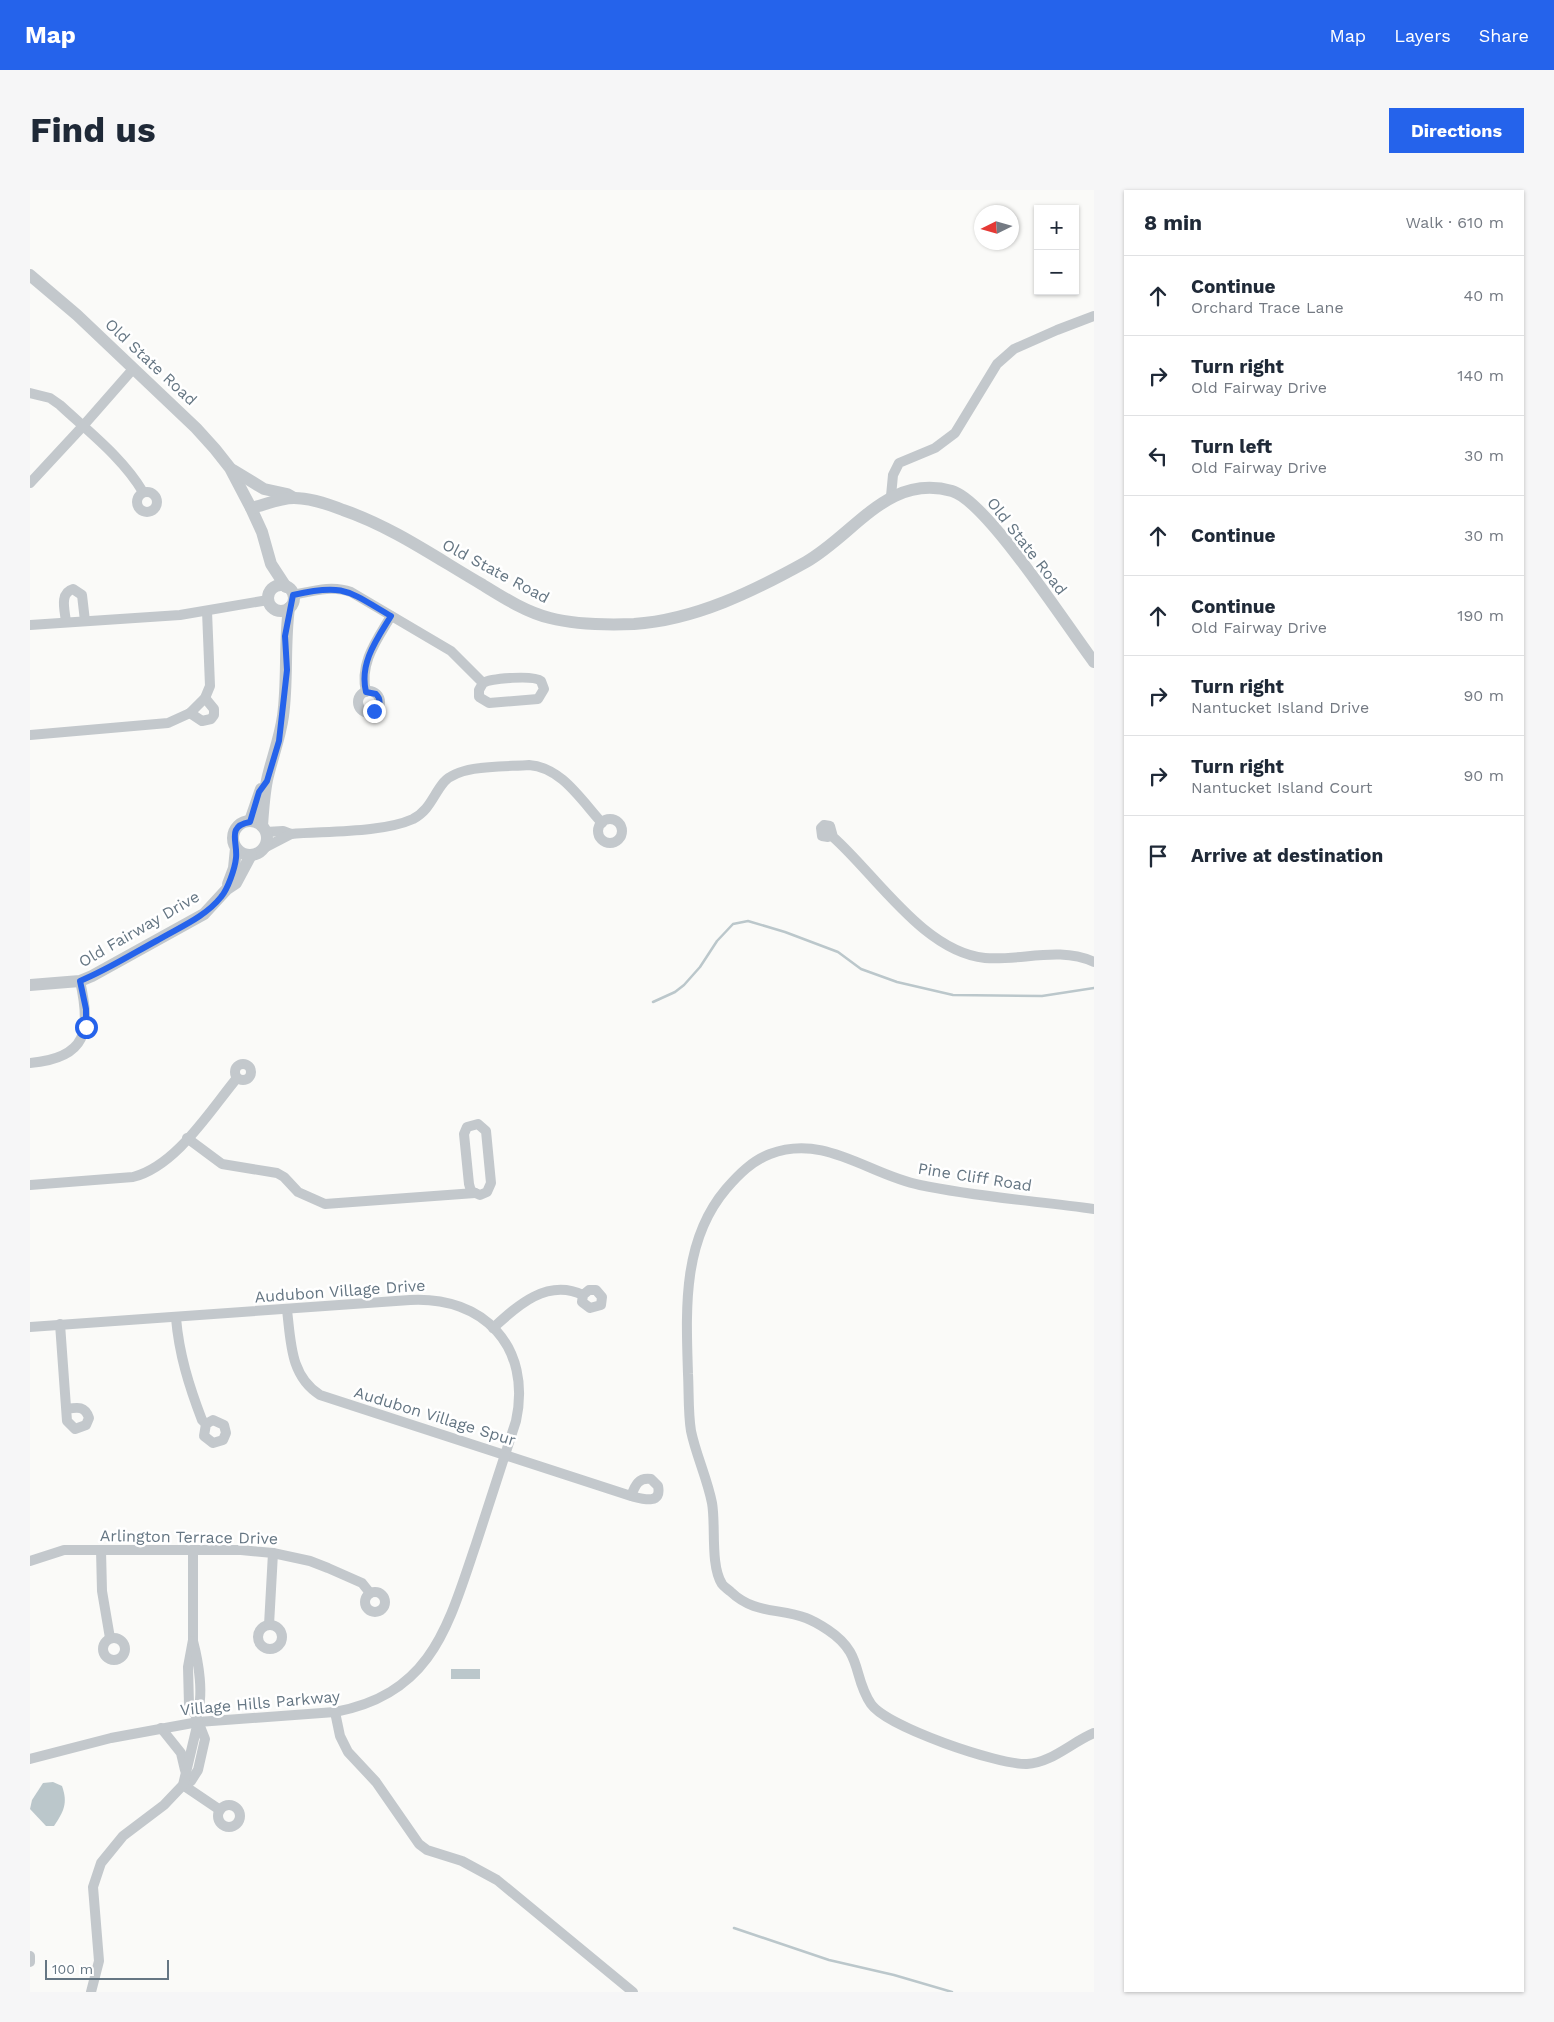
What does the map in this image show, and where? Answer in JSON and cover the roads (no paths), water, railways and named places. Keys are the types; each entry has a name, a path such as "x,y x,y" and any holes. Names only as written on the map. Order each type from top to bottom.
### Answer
{"street":[{"name":"Old State Road","path":"30,275 77,315 196,428 230,468 250,508 294,498 332,506 371,521 534,612 551,618 596,624 635,624 674,619 715,606 764,584 809,560 890,496 926,488 962,495 1002,537 1094,662"},
{"path":"890,496 893,475 899,463 935,448 955,433 997,364 1014,349 1094,316"},
{"path":"30,483 133,368"},
{"path":"30,393 50,398 83,426 125,467 143,492"},
{"path":"230,468 264,489 287,494 294,498"},
{"path":"250,508 262,532 271,564 271,600 285,636"},
{"path":"264,848 267,838 259,826 259,792 267,781 279,741 287,670 285,636 289,608 292,604 289,591 271,564"},
{"path":"271,600 278,586 289,591 342,589 451,651 483,683"},
{"path":"66,622 64,597 67,591 73,589 82,594 85,621"},
{"path":"271,600 278,611 289,608"},
{"path":"30,625 151,618 271,600"},
{"path":"30,734 168,723 190,713 205,698 210,686 211,671 207,610"},
{"path":"366,692 364,670 370,653 391,616"},
{"path":"534,677 541,681 544,689 538,699 489,704 480,697 479,690 483,683 534,677"},
{"path":"190,713 202,721 211,720 214,709 205,698"},
{"path":"291,834 244,822 235,830 234,842 240,852 251,855 291,834 397,824 422,814 445,781 455,774 467,770 529,765 549,769 559,775 602,823"},
{"path":"831,834 900,908 925,929 958,950 983,957 999,958 1059,954 1078,956 1094,962"},
{"name":"Old Fairway Drive","path":"227,889 234,868 236,848"},
{"name":"Old Fairway Drive","path":"30,985 80,981 101,972 204,914 227,889 236,883 251,855"},
{"path":"30,1063 57,1059 65,1055 82,1035 86,1027 86,1009 80,981"},
{"path":"30,1184 133,1177 149,1173 164,1163 187,1138 236,1078"},
{"path":"187,1138 222,1164 277,1173 284,1177 298,1192 325,1204 474,1193 484,1194 491,1183 486,1131 478,1124 467,1127 464,1134 469,1184 474,1193"},
{"name":"Pine Cliff Road","path":"1094,1209 984,1196 916,1185 826,1150 810,1148 771,1154 752,1164 738,1175 721,1195 706,1220 695,1248 687,1290 686,1313 691,1430 712,1506 717,1567 722,1584 741,1602 750,1606 805,1618 830,1631 851,1651 869,1702 880,1714 936,1740 1000,1760 1025,1764 1046,1760 1074,1741 1094,1733"},
{"path":"493,1328 520,1304 538,1294 572,1291 583,1295"},
{"name":"Audubon Village Drive","path":"30,1327 429,1299 465,1307 493,1328 513,1356 520,1386 516,1421 462,1584"},
{"name":"Audubon Village Spur","path":"288,1310 296,1366 299,1374 313,1390 330,1399 632,1496"},
{"path":"176,1318 179,1349 186,1374 202,1420 206,1424"},
{"path":"60,1324 67,1421 72,1427 79,1429 86,1425 89,1418 86,1411 80,1407 67,1409"},
{"name":"Arlington Terrace Drive","path":"30,1561 64,1550 194,1550 273,1553 310,1561 328,1568 362,1583 370,1593"},
{"path":"101,1550 102,1591 110,1638"},
{"path":"91,1992 99,1961 93,1887 101,1863 123,1836 164,1805 183,1785 191,1781 198,1770 204,1748 204,1734 189,1705 188,1667 193,1640 194,1550"},
{"path":"269,1625 273,1553"},
{"name":"Village Hills Parkway","path":"30,1759 197,1719 335,1712 367,1704 398,1688 435,1648 452,1615 462,1584"},
{"path":"335,1712 340,1736 348,1752 376,1782 419,1844 427,1850 462,1861 497,1880 633,1992"},
{"path":"183,1785 197,1719"},
{"path":"161,1728 181,1753 185,1771"},
{"path":"183,1785 220,1810"},
{"path":"30,1956 30,1962"}],"waterway":[{"path":"653,1002 675,992 684,985 700,967 717,941 733,924 748,921 785,932 838,952 861,969 897,982 953,995 1042,996 1094,988"},
{"path":"734,1928 829,1960 894,1975 952,1992"}]}
